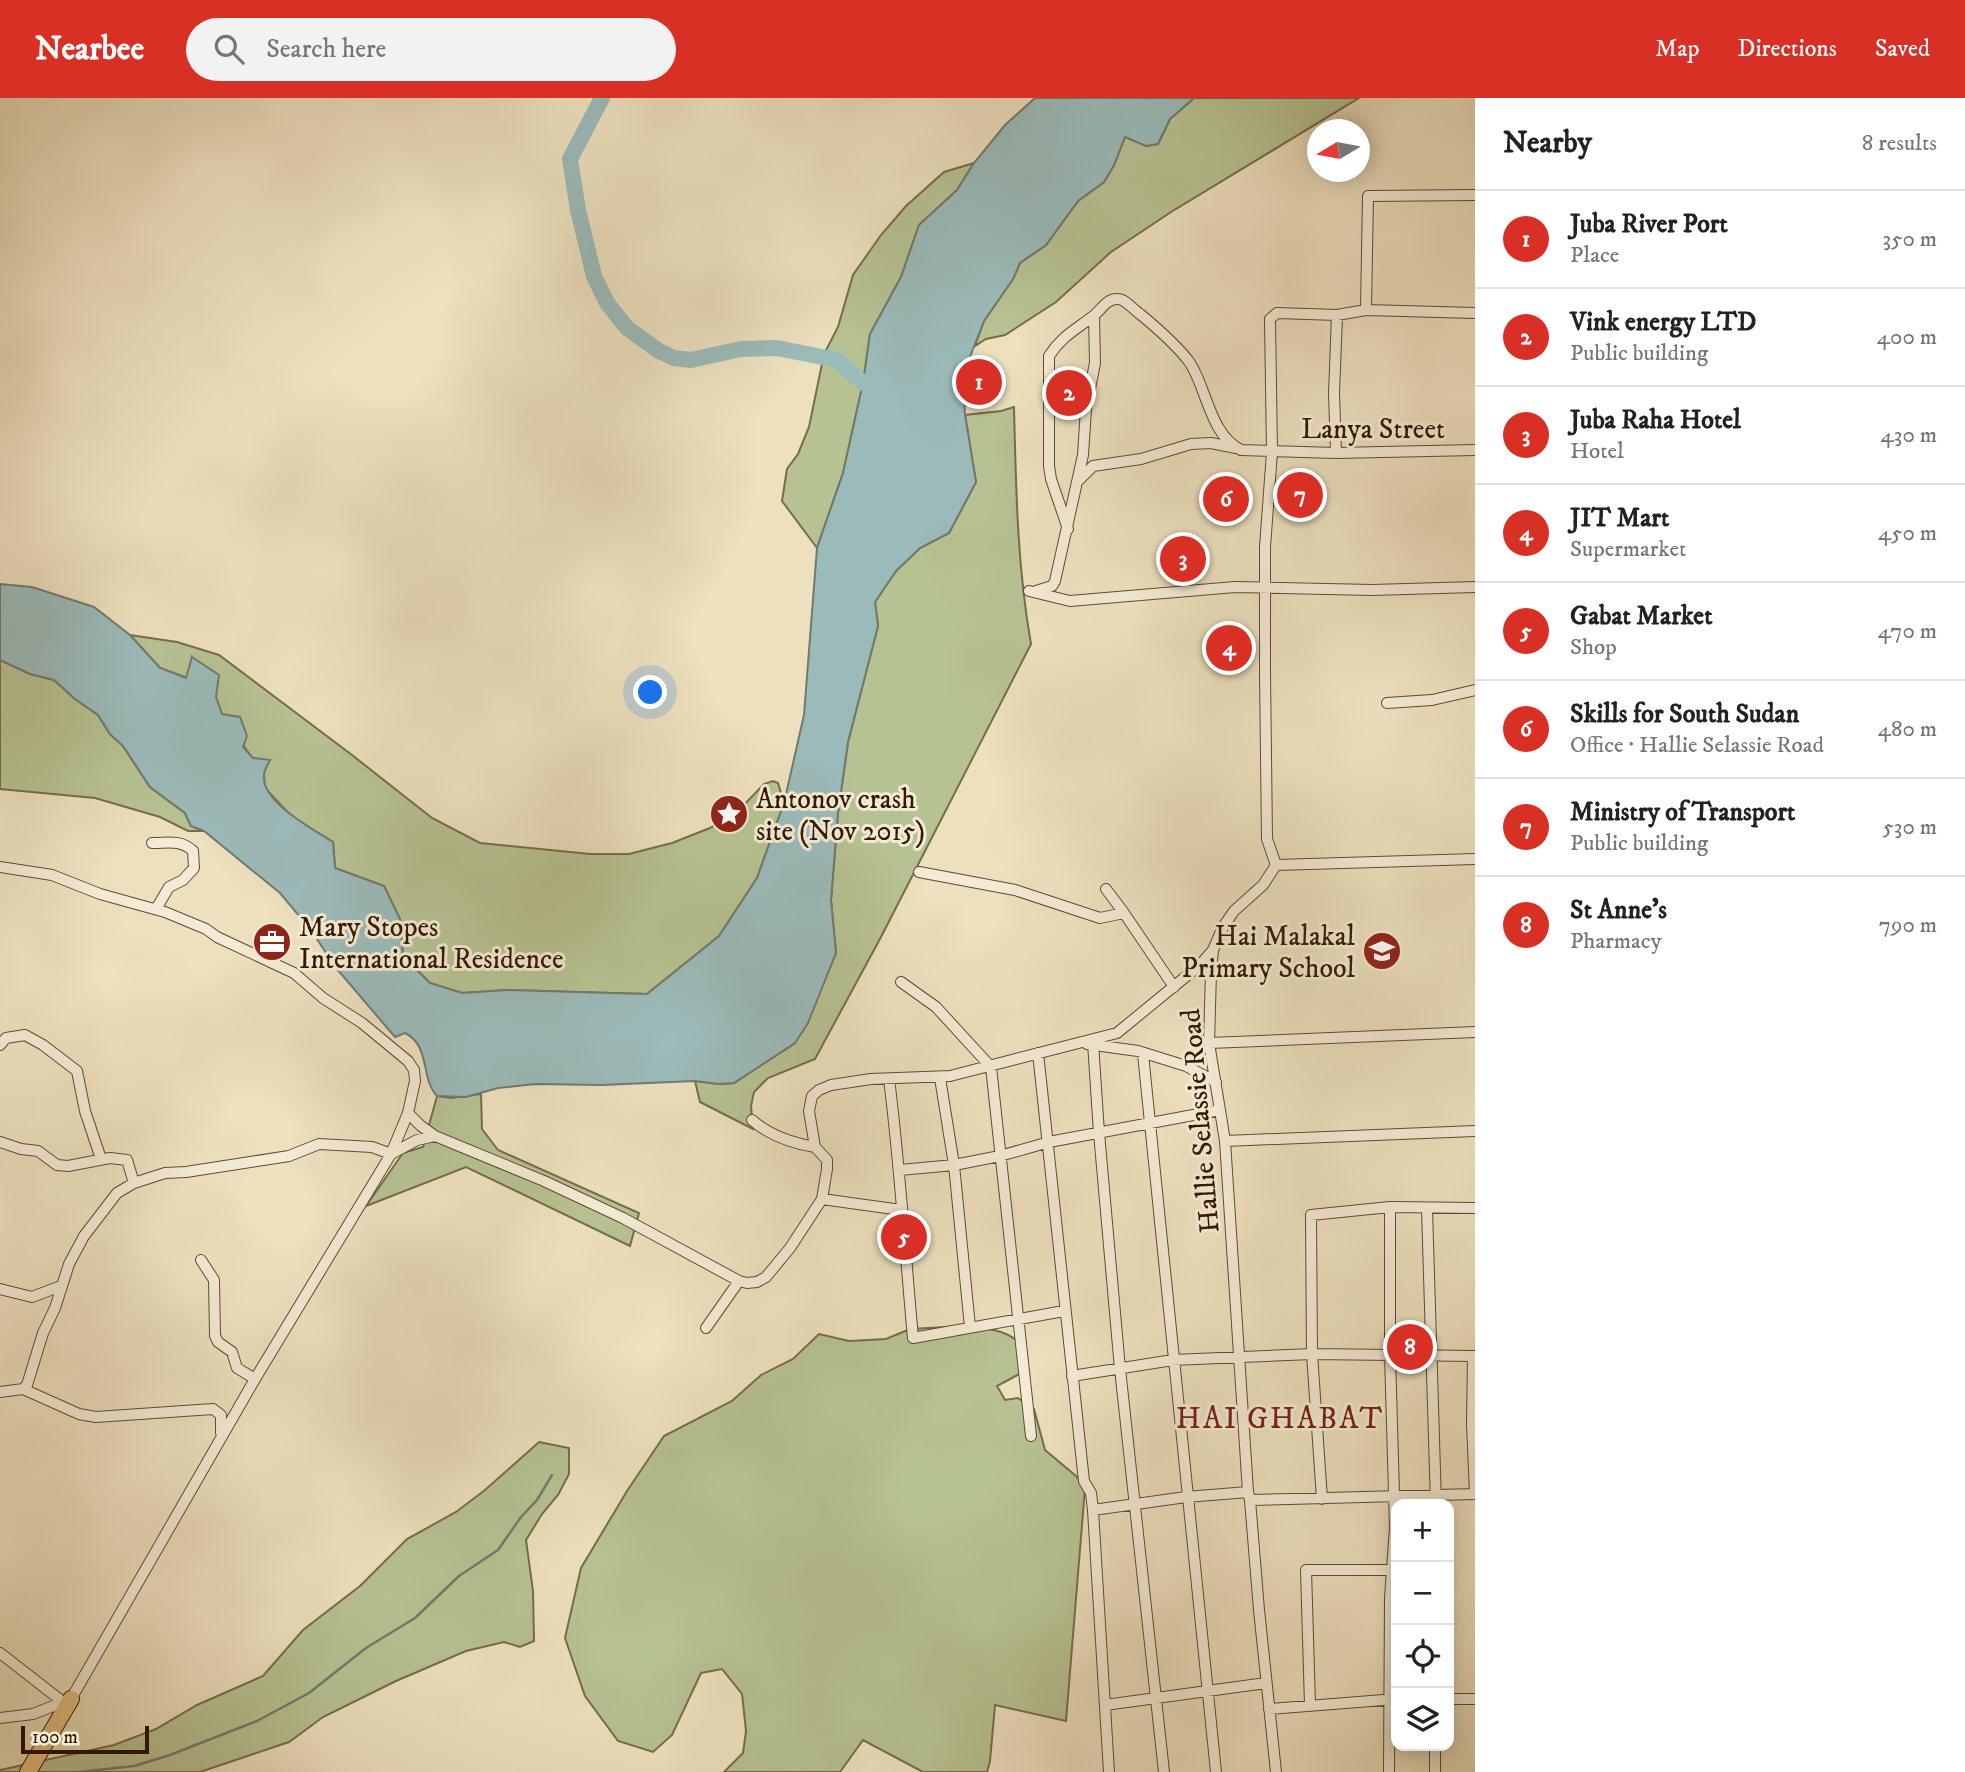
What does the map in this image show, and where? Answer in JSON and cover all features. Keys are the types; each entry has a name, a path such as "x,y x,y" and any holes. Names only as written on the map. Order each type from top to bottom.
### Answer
{"main road":[{"path":"28,1772 67,1701"}],"street":[{"path":"1366,310 1368,196 1475,195"},
{"path":"1068,529 1049,466 1049,356 1073,329 1111,301 1122,300 1167,338 1189,362 1219,425 1237,448"},
{"path":"1475,313 1366,310 1336,315 1277,313 1270,318 1272,452 1265,547 1267,839 1276,865 1475,859"},
{"path":"1336,315 1336,453"},
{"path":"1094,316 1095,363 1068,529 1052,586 1029,591 1070,601 1236,587 1372,590 1475,587"},
{"name":"Lanya Street","path":"1077,482 1093,466 1141,459 1191,444 1211,443 1272,452 1475,450"},
{"path":"1387,703 1432,700 1475,690"},
{"path":"152,842 172,841 187,845 193,851 194,868 183,880 169,887 156,909"},
{"name":"Hallie Selassie Road","path":"1276,865 1263,885 1234,911 1213,950 1209,1043 1225,1140 1249,1496 1276,1772"},
{"path":"0,867 52,875 100,894 156,909 206,929 216,937 293,973 323,998 343,1009 390,1045 408,1061 414,1070 415,1081 408,1113 391,1154 254,1379 67,1701 33,1714 0,1718"},
{"path":"919,872 1015,890 1100,918 1124,913"},
{"path":"1106,889 1174,987"},
{"path":"408,1113 435,1136 544,1181 623,1218 739,1281 757,1282 766,1277 790,1248 822,1199 827,1160 815,1147 809,1111 812,1096 831,1085 871,1079 940,1078 1117,1033 1200,965 1213,950"},
{"path":"901,982 936,1007 991,1067 1031,1436"},
{"path":"1209,1043 1475,1032"},
{"path":"0,1045 6,1038 26,1035 77,1071 85,1111 102,1159"},
{"path":"1062,1046 1093,1043 1138,1051 1186,1066 1216,1082"},
{"path":"1093,1043 1120,1369 1164,1772"},
{"path":"1038,1053 1084,1481 1091,1493 1093,1510 1109,1772"},
{"path":"1143,1054 1216,1772"},
{"path":"940,1078 954,1165 970,1327"},
{"path":"889,1079 900,1170 913,1338 1064,1311"},
{"path":"900,1170 954,1165 1049,1142 1220,1110"},
{"path":"752,1120 762,1129 784,1140 815,1147"},
{"path":"1225,1140 1475,1131"},
{"path":"391,1154 409,1143 435,1136"},
{"path":"0,1142 38,1151 57,1165 68,1166 102,1159 127,1160 134,1183"},
{"path":"23,1389 29,1380 69,1264 84,1236 117,1193 134,1183 165,1173 289,1156 319,1144 372,1147 391,1154"},
{"path":"822,1199 901,1210"},
{"path":"1390,1207 1393,1562"},
{"path":"1322,1499 1312,1354 1311,1215 1390,1207 1475,1208"},
{"path":"1427,1209 1436,1499"},
{"path":"201,1260 214,1280 215,1336 218,1342 232,1352 237,1368 254,1379"},
{"path":"706,1328 739,1281"},
{"path":"0,1289 32,1297 61,1286"},
{"path":"1072,1377 1173,1360 1312,1354 1474,1356 1472,1424 1475,1494 1436,1499 1186,1497 1093,1510"},
{"path":"0,1392 23,1389 79,1414 96,1417 152,1411 213,1409 221,1415 221,1437"},
{"path":"1310,1705 1307,1570 1391,1570"},
{"path":"1391,1589 1392,1688"},
{"path":"0,1653 67,1701"},
{"path":"1105,1704 1266,1683"},
{"path":"1269,1709 1391,1699"},
{"path":"1454,1699 1475,1699"},
{"path":"1389,1772 1391,1723"},
{"path":"1435,1751 1435,1772"}],"green space":[{"path":"1194,98 1359,98 1324,119 1307,119 1307,130 1171,212 1111,252 1056,302 1005,335 986,339 975,346 984,321 1013,279 1020,263 1046,245 1078,201 1104,182 1125,136 1146,146 1158,144 1170,119"},
{"path":"974,163 957,190 919,225 901,277 870,334 863,383 843,473 817,548 782,501 787,469 798,454 809,427 824,354 838,327 853,275 881,235 906,206 944,172"},
{"path":"1014,407 1020,555 1031,644 881,937 815,1059 768,1078 754,1092 751,1106 753,1129 700,1102 695,1081 734,1083 795,1043 836,953 831,900 838,813 848,742 878,626 875,602 896,571 920,548 949,533 976,482 965,415"},
{"path":"130,635 177,642 219,655 432,818 480,843 590,854 629,854 672,843 710,828 736,813 764,784 773,781 778,783 784,803 757,878 719,936 647,994 507,990 462,993 430,983 403,956 400,919 384,886 335,868 333,842 292,817 265,788 264,775 222,715 216,698 192,657 187,678 160,668"},
{"path":"0,660 30,674 54,680 98,715 110,734 123,746 150,787 185,813 191,826 204,831 188,831 160,817 95,798 0,789"},
{"path":"481,1094 482,1129 498,1150 639,1213 630,1246 466,1167 366,1206 403,1153 423,1147 437,1096 451,1098"},
{"path":"946,1327 999,1331 1017,1341 1024,1351 1025,1371 997,1386 1005,1400 1018,1398 1034,1409 1045,1450 1076,1476 1085,1488 1066,1721 995,1705 987,1772 923,1772 863,1740 840,1772 724,1772 743,1753 746,1731 742,1694 722,1669 701,1673 672,1735 653,1752 618,1741 585,1696 565,1638 581,1568 664,1436 732,1401 761,1375 793,1359 819,1334 849,1341 886,1339 910,1329"},
{"path":"539,1442 569,1448 569,1474 558,1495 526,1540 533,1591 534,1641 520,1647 504,1642 466,1651 323,1717 289,1742 200,1772 0,1772 114,1745 156,1729 197,1705 263,1676 303,1630 360,1586 407,1539 456,1512"}],"water":[{"path":"1035,98 1194,98 1170,119 1158,144 1146,146 1125,137 1104,182 1078,201 1046,245 1020,263 1013,279 984,321 963,375 965,415 976,482 949,533 920,548 896,571 875,602 878,626 848,742 838,813 831,900 836,953 808,1023 795,1043 734,1083 695,1081 602,1085 535,1084 498,1088 466,1097 437,1096 428,1080 419,1046 405,1033 395,1037 336,968 311,930 280,893 204,831 191,826 185,813 150,787 123,746 110,734 98,715 54,680 30,674 0,660 0,584 32,587 94,607 130,635 160,668 186,678 192,657 219,675 216,697 222,714 240,717 247,736 243,747 253,758 270,760 264,775 270,795 290,814 333,842 335,868 384,886 400,919 403,956 430,983 462,993 507,990 647,994 719,936 757,878 784,803 804,715 817,548 843,473 863,383 870,334 901,277 919,225 957,190 974,163 1005,125"}],"waterway":[{"path":"602,98 570,159 578,210 594,276 607,303 627,328 659,351 674,358 691,360 741,349 777,348 837,360 863,383"},
{"path":"79,1772 134,1766 170,1755 257,1721 309,1693 366,1648 415,1618 459,1576 498,1550 521,1517 537,1500 552,1475"}],"place":[{"name":"Juba River Port","path":"979,382"},
{"name":"Vink energy LTD","path":"1069,393"},
{"name":"Ministry of Transport","path":"1300,495"},
{"name":"Skills for South Sudan","path":"1226,499"},
{"name":"Juba Raha Hotel","path":"1183,559"},
{"name":"JIT Mart","path":"1229,648"},
{"name":"Antonov crash site (Nov 2015)","path":"729,814"},
{"name":"Mary Stopes International Residence","path":"272,942"},
{"name":"Hai Malakal Primary School","path":"1382,951"},
{"name":"Gabat Market","path":"904,1237"},
{"name":"St Anne's","path":"1410,1347"}],"district":[{"name":"HAI GHABAT","path":"1280,1418"}]}
